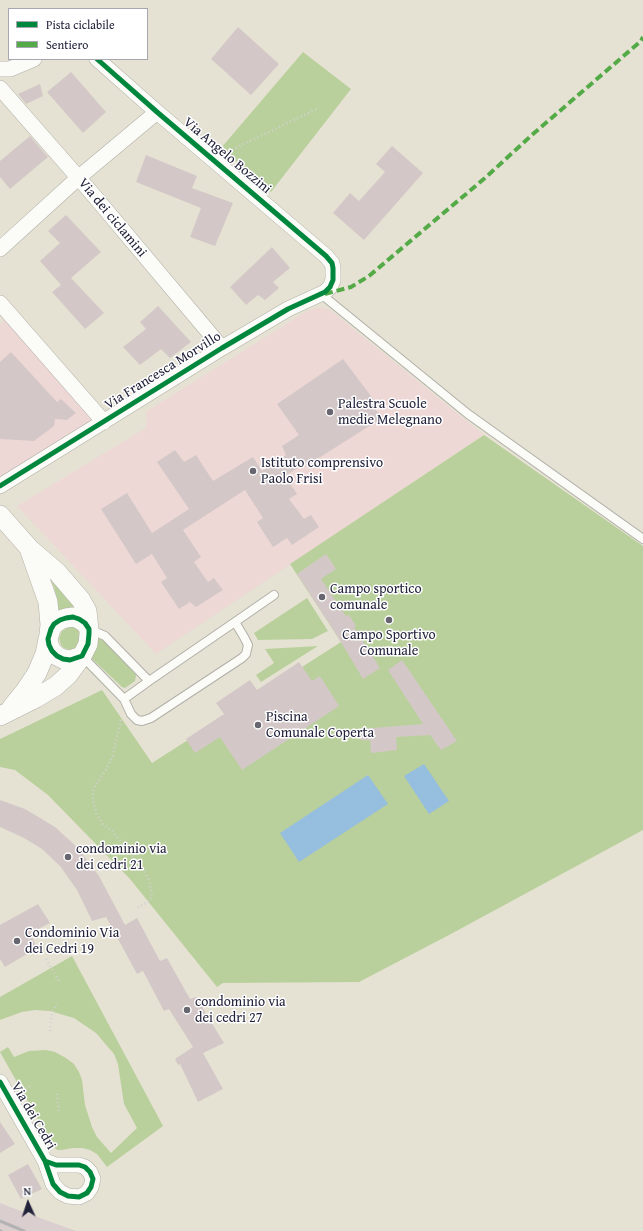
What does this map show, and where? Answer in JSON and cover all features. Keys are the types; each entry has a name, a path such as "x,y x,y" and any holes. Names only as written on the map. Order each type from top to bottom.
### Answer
{"street":[{"path":"0,69 10,69 32,60"},
{"name":"Via Angelo Bozzini","path":"98,60 326,256 332,263 334,276"},
{"name":"Via dei ciclamini","path":"0,88 222,348"},
{"path":"0,249 78,178 157,112"},
{"name":"Via Francesca Morvillo","path":"0,486 222,348 288,309 321,294 330,287 334,276"},
{"path":"0,303 104,422"},
{"path":"0,515 30,549 57,572 81,600 88,616 89,629 88,644 82,656 68,675 56,686 36,698 3,714"},
{"path":"3,714 25,691 37,673 45,654 50,625 48,602 30,549"},
{"path":"82,656 70,660 57,656 49,645 48,636 54,624 66,618 73,617 79,619 85,623 89,629"},
{"name":"Via dei Cedri","path":"0,1082 45,1161"}],"lane":[{"path":"321,294 468,414 643,539"},
{"path":"124,699 274,595"},
{"path":"82,656 124,699 130,714 138,720 146,720 156,716 239,661 246,654 248,645 235,622"},
{"path":"89,629 105,636 149,681"}],"path":[{"path":"212,159 319,108"},
{"path":"124,699 121,722 113,755 106,770 96,784 93,792 93,801 96,813 103,824 116,835 142,868 149,880 152,897 150,900 137,908"},
{"path":"46,959 58,981"},
{"path":"50,1031 52,1012 57,1004"},
{"path":"57,1094 59,1114"}],"shaded area":[{"name":"Istituto comprensivo Paolo Frisi","path":"315,308 330,310 484,435 156,654 17,506 146,428 147,411 307,311"},
{"path":"8,317 98,421 0,482 0,324"},
{"path":"0,1203 10,1207 76,1231 0,1231"}],"green space":[{"path":"303,52 351,89 271,192 221,148"},
{"path":"484,435 643,546 643,830 359,982 223,983 217,987 130,879 48,795 15,770 0,767 0,739 102,690 152,763 341,642 290,564"},
{"path":"49,577 66,592 78,613 60,614 54,587"},
{"path":"307,598 328,631 312,639 258,640 254,633"},
{"path":"71,626 80,631 78,647 71,650 64,648 61,645 59,638 62,631"},
{"path":"95,636 106,642 136,675 135,681 125,688 122,687 90,657"},
{"path":"318,646 261,682 256,675 274,663 265,649"},
{"path":"72,956 163,1126 107,1167 97,1154 90,1150 73,1148 57,1150 53,1146 0,1052 8,1047 14,1057 29,1051 46,1050 55,1052 74,1064 82,1080 85,1105 92,1127 97,1137 111,1153 137,1128 124,1104 118,1064 114,1054 96,1033 74,1018 50,1011 35,1010 22,1012 0,1020 0,997"}],"water":[{"path":"424,764 449,801 429,814 404,776"},
{"path":"368,775 388,804 299,862 280,833"}],"building":[{"path":"238,27 279,64 251,95 211,59"},
{"path":"71,72 106,112 83,133 47,92"},
{"path":"40,84 43,96 26,104 18,94"},
{"path":"30,136 48,157 10,189 0,177 0,161"},
{"path":"392,146 423,173 364,240 333,213 350,193 359,201 385,172 376,164"},
{"path":"146,155 197,176 192,188 233,203 215,246 190,237 201,208 136,182"},
{"path":"66,215 101,252 71,278 104,313 85,329 52,292 61,285 40,261 60,243 48,231"},
{"path":"272,247 290,268 273,282 279,288 265,300 258,295 246,305 230,287"},
{"path":"158,306 191,342 170,358 161,349 140,365 123,347 146,329 140,322"},
{"path":"11,352 57,402 61,399 76,413 67,420 55,419 54,426 34,441 0,439 0,362"},
{"path":"343,359 377,404 374,407 382,418 314,461 312,459 285,476 297,494 289,499 304,519 311,515 319,527 292,545 287,538 273,547 257,522 263,518 245,490 183,530 201,557 194,562 208,582 214,578 223,590 196,607 190,602 179,609 161,582 167,578 152,554 136,564 101,509 127,493 152,533 189,509 157,462 175,450 184,462 196,455 213,481 253,457 262,471 286,455 282,446 299,435 277,404"},
{"name":"Campo sportico comunale","path":"326,554 336,569 321,579 346,616 349,615 356,626 354,627 380,668 363,679 297,574"},
{"path":"402,660 457,741 441,750 430,735 396,737 397,750 371,753 370,740 361,740 361,729 423,724 388,670"},
{"name":"Piscina Comunale Coperta","path":"299,662 312,681 320,676 339,706 242,770 220,737 195,753 186,739 224,714 216,703 250,680 257,690"},
{"path":"0,800 25,809 55,827 77,847 99,876 125,925 137,918 160,961 167,958 190,999 196,997 224,1043 203,1053 223,1089 198,1102 180,1064 178,1065 175,1059 193,1047 169,1009 164,1011 143,971 137,974 106,917 92,921 77,890 60,866 42,849 24,838 0,827"},
{"name":"Condominio Via dei Cedri 19","path":"38,904 50,923 30,933 37,948 5,967 0,959 0,925"},
{"path":"0,1122 15,1144 0,1153"},
{"path":"28,1164 42,1189 21,1199 8,1175"}],"railway":[{"path":"0,1221 24,1231"}],"marked path":[{"path":"325,294 351,287 369,276 485,178 533,134 641,41 643,37"}],"cycle path":[{"path":"0,486 222,348 288,309 325,292 330,287 333,280 332,263 326,256 98,60"},
{"path":"73,617 85,623 89,629 88,644 82,656 70,660 63,659 52,651 48,639 54,624 60,620 73,617"},
{"path":"0,1082 45,1161 53,1184 60,1192 68,1196 79,1197 87,1193 91,1187 93,1179 90,1172 85,1167 79,1165 56,1165 45,1161"}],"place":[{"name":"Palestra Scuole medie Melegnano","path":"330,412"},
{"name":"Istituto comprensivo Paolo Frisi","path":"253,471"},
{"name":"Campo sportico comunale","path":"322,597"},
{"name":"Campo Sportivo Comunale","path":"389,620"},
{"name":"Piscina Comunale Coperta","path":"258,725"},
{"name":"condominio via dei cedri 21","path":"68,857"},
{"name":"Condominio Via dei Cedri 19","path":"17,941"},
{"name":"condominio via dei cedri 27","path":"187,1010"}]}
